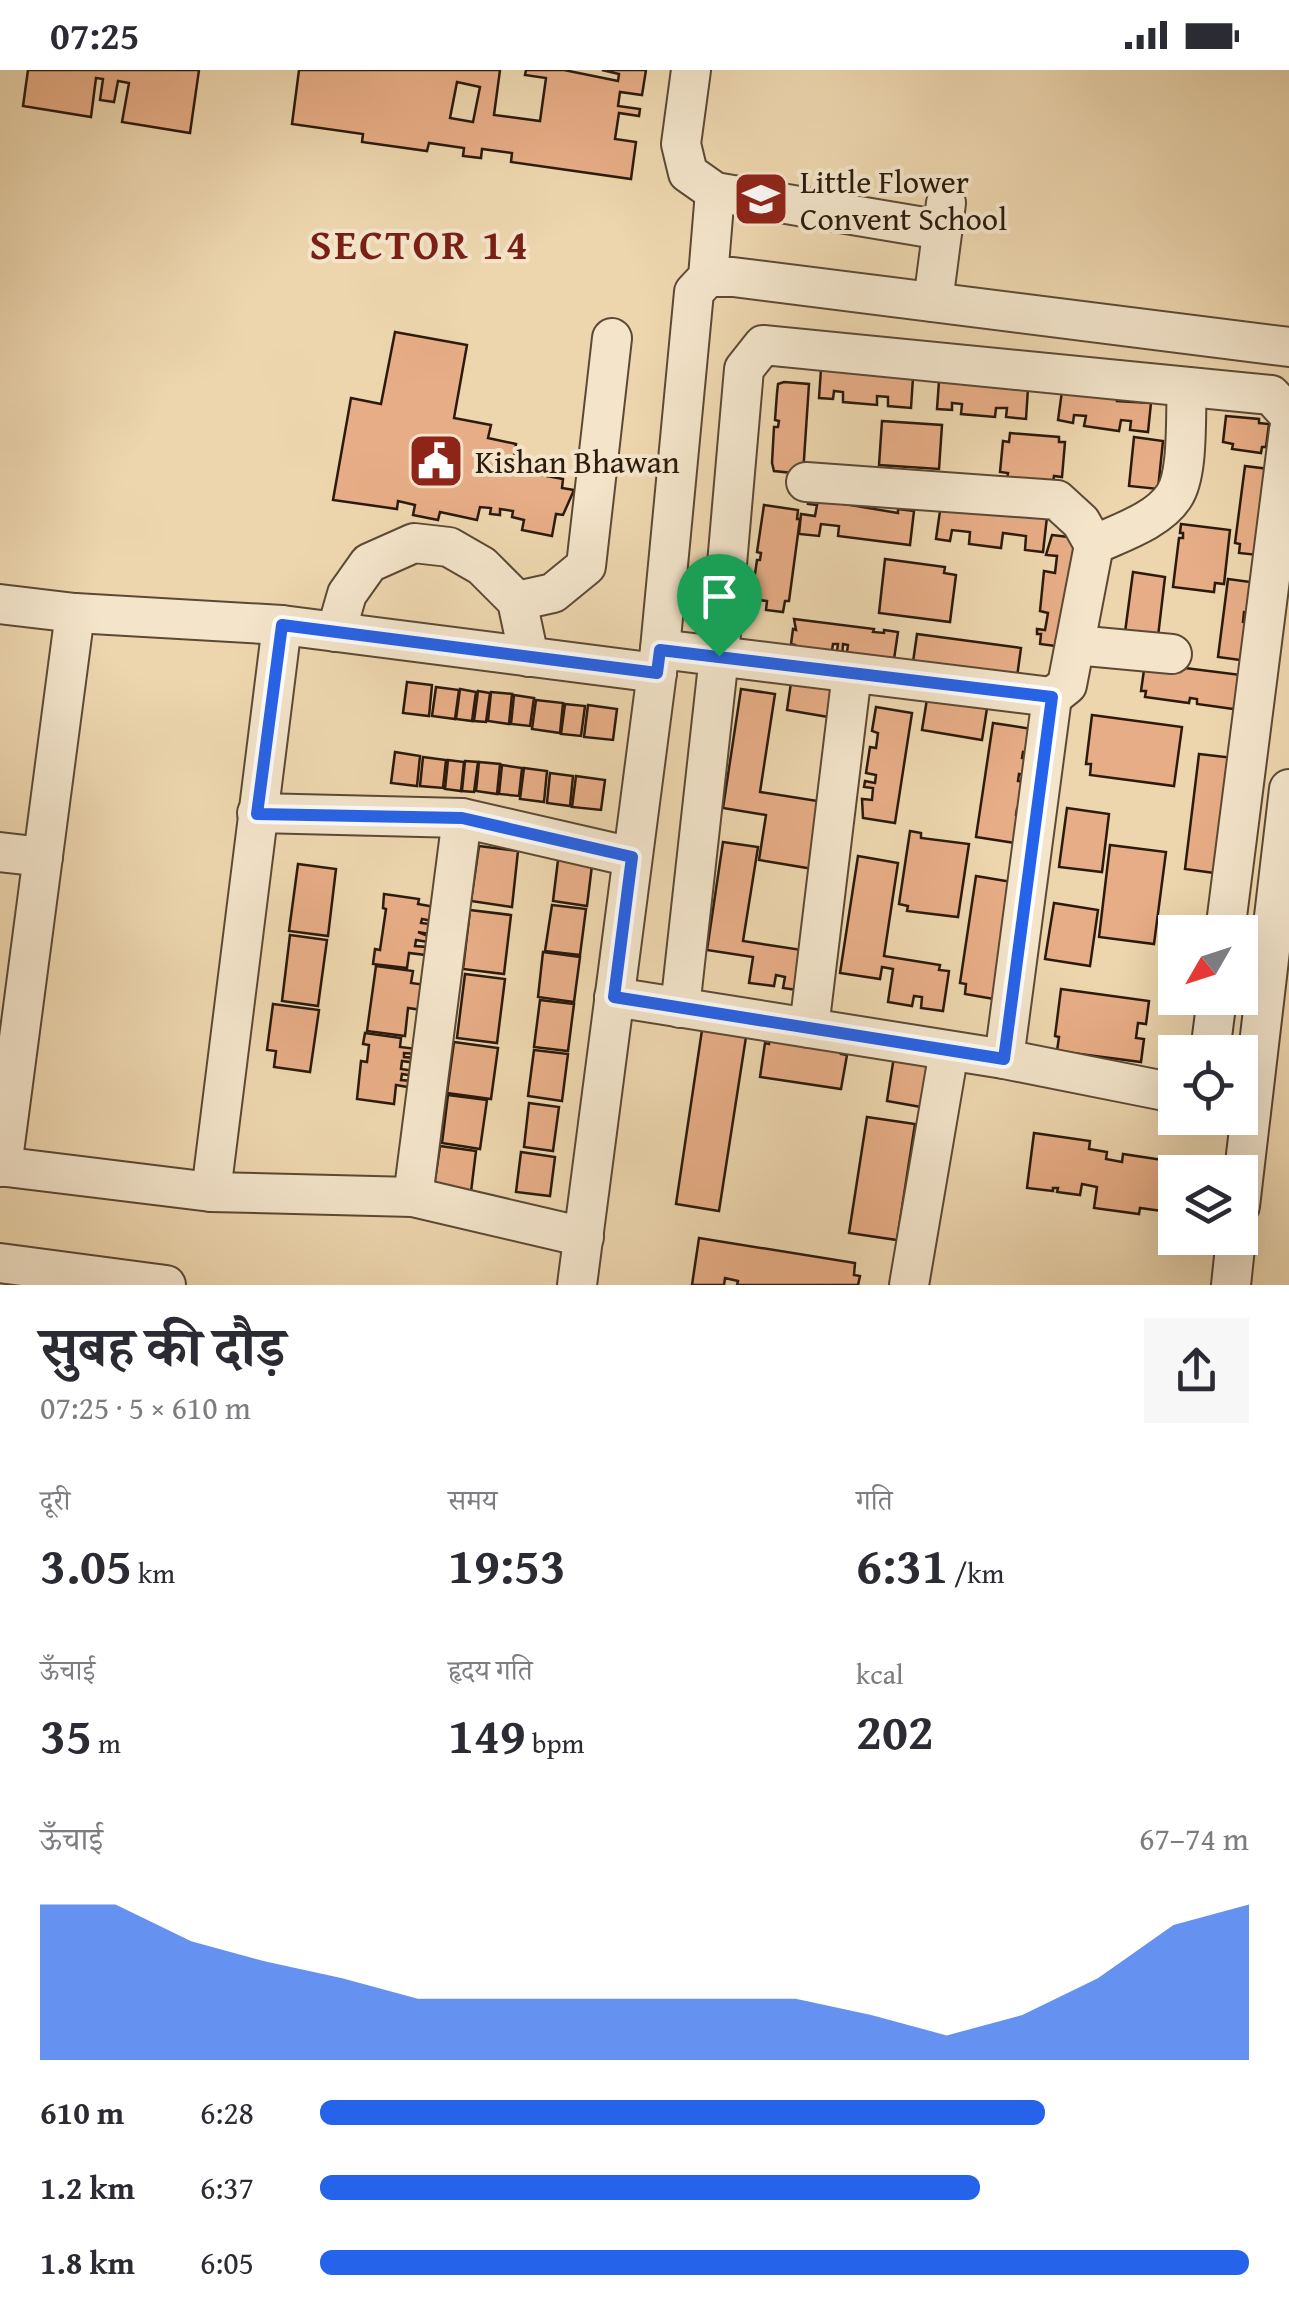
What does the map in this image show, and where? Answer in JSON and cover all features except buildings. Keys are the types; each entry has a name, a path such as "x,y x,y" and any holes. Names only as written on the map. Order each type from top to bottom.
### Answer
{"street":[{"path":"691,70 680,144 688,173 715,192 944,216 933,302"},
{"path":"577,1285 658,661 694,292 708,277 715,192"},
{"path":"708,277 1289,347"},
{"path":"519,610 553,593 586,566 612,338"},
{"path":"680,1008 719,656 744,368 762,345 1271,395 1289,414"},
{"path":"1094,545 1152,517 1172,500 1180,484 1187,387"},
{"path":"1227,915 1289,430"},
{"path":"806,482 1058,500 1081,522 1094,545 1067,685 1052,697 1004,1059"},
{"path":"336,632 346,594 369,563 414,543 450,547 482,566 519,610 529,656"},
{"path":"0,604 75,613 282,625 529,656 658,661 719,656 1052,697"},
{"path":"75,613 1,1166 211,1192 413,1197 584,1237"},
{"path":"211,1192 282,625"},
{"path":"1075,645 1172,654"},
{"path":"809,1028 852,672"},
{"path":"1246,1155 1289,789"},
{"path":"257,814 462,818 632,857"},
{"path":"413,1197 462,818"},
{"path":"0,852 43,857"},
{"path":"614,997 1004,1059 1158,1089"},
{"path":"909,1285 949,1050"},
{"path":"1231,1285 1234,1255"},
{"path":"0,1263 166,1285"}],"place":[{"name":"Little Flower Convent School","path":"761,199"},
{"name":"Kishan Bhawan","path":"436,461"}],"district":[{"name":"SECTOR 14","path":"420,243"}],"route":[{"path":"282,625 657,673 660,650 719,656 1052,697 1004,1059 614,997 632,857 462,818 257,814 282,625"}]}
